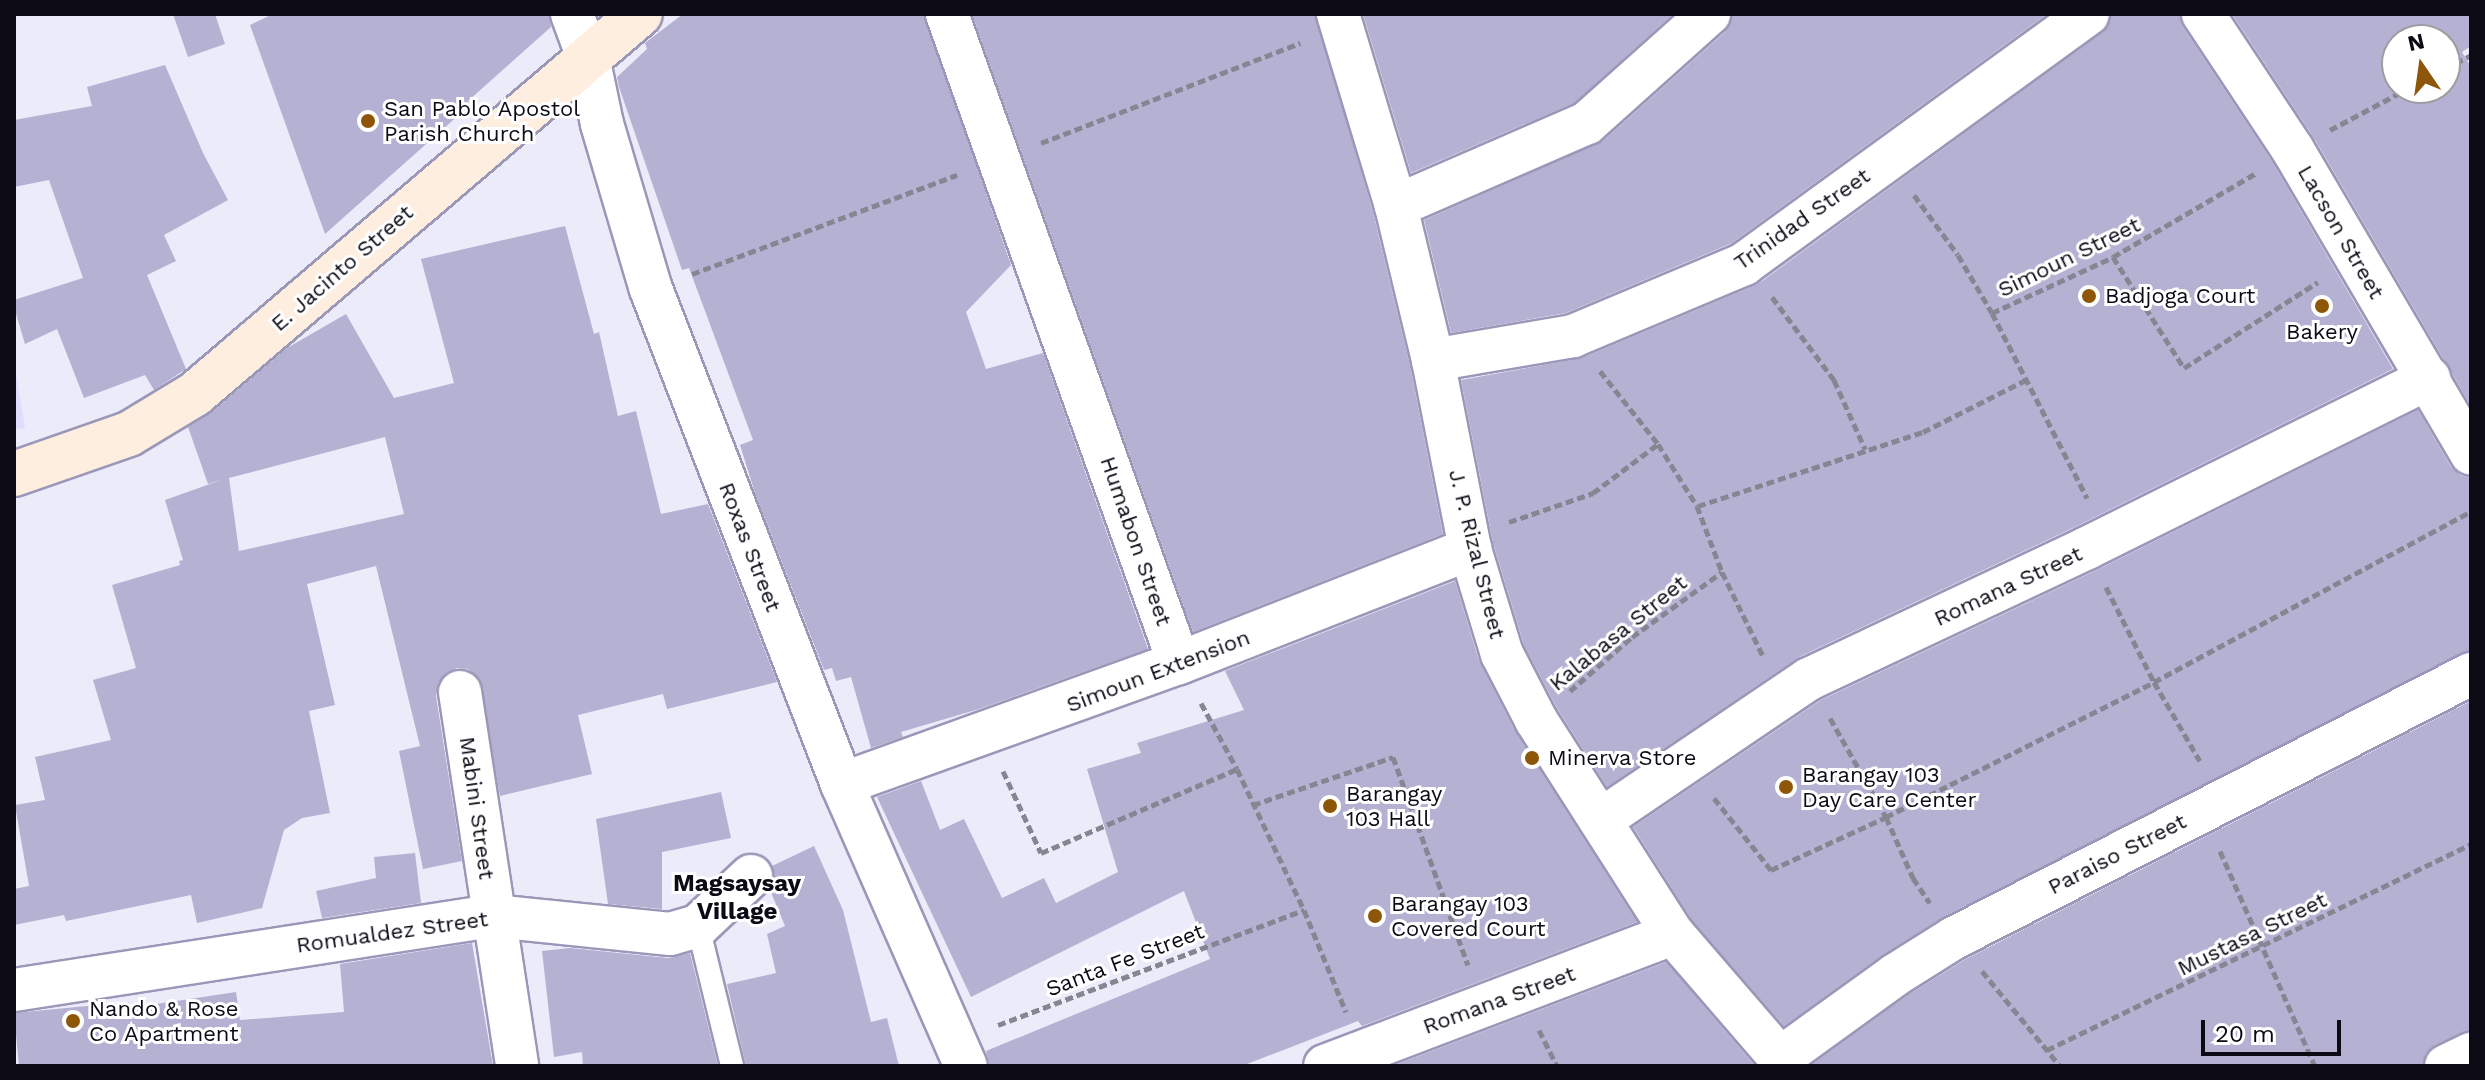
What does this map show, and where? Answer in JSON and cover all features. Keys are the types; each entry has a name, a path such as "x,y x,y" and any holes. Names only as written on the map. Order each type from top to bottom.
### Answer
{"street":[{"name":"Roxas Street","path":"572,14 588,57 602,124 651,289 842,784 962,1053"},
{"name":"E. Jacinto Street","path":"14,474 129,434 195,394 640,14"},
{"name":"Humabon Street","path":"947,14 1179,663"},
{"name":"J. P. Rizal Street","path":"1338,14 1396,206 1433,360 1469,542 1502,654 1536,720 1673,934 1783,1062"},
{"path":"1396,206 1587,123 1709,14"},
{"name":"Trinidad Street","path":"1433,360 1573,336 1744,264 2088,14"},
{"name":"Lacson Street","path":"2203,14 2293,150 2429,378 2460,408 2471,454"},
{"name":"Romana Street","path":"1602,819 1795,687 2097,543 2429,378"},
{"name":"Simoun Extension","path":"842,784 986,735 1179,663 1469,542"},
{"name":"Paraiso Street","path":"1783,1062 1895,975 1954,938 2471,674"},
{"name":"Mabini Street","path":"460,692 517,1066"},
{"path":"698,926 751,876"},
{"name":"Romualdez Street","path":"14,990 493,916 532,918 646,934 670,934 698,926"},
{"name":"Romana Street","path":"1363,1057 1673,934"},
{"path":"2446,1066 2471,1054"}],"lane":[{"path":"698,926 732,1066"}],"path":[{"name":"Simoun Street","path":"2315,1066 2212,806 2154,682 2028,379 1992,313 2113,257 2293,150 2381,103"},
{"path":"1889,157 1958,255 1992,313"},
{"path":"2113,257 2184,368 2355,257"},
{"path":"1744,264 1797,327 1834,380 1865,449"},
{"path":"1573,336 1658,444 1697,506 1722,572 1795,687 1886,817 1913,878"},
{"path":"1697,506 1923,432 2028,379"},
{"path":"1469,542 1593,493 1658,444"},
{"path":"1685,760 1771,870 1886,817 2154,682 2471,511"},
{"name":"Kalabasa Street","path":"1536,720 1632,637 1722,572"},
{"path":"1179,663 1237,769 1304,910 1363,1057"},
{"path":"986,735 1041,853 1237,769"},
{"path":"1253,805 1393,757 1483,1008"},
{"name":"Mustasa Street","path":"2047,1050 2471,844"},
{"name":"Santa Fe Street","path":"962,1053 1304,910"},
{"path":"1954,938 2060,1066"}],"shaded area":[{"path":"14,361 25,428 14,429"}],"building":[{"path":"173,14 215,14 225,44 188,57"},
{"name":"San Pablo Apostol Parish Church","path":"273,14 549,14 551,27 468,101 470,105 325,234 250,25"},
{"path":"683,14 924,14 1011,265 966,312 986,369 1043,353 1148,649 979,709 901,732 903,737 871,748 851,677 836,681 832,668 824,670 755,493 740,445 753,440 689,268 682,270 619,87 617,77 647,49 645,43"},
{"path":"972,14 1315,14 1373,212 1410,365 1443,534 1193,632"},
{"path":"1363,14 1673,14 1574,103 1411,173"},
{"path":"1732,14 2047,14 1732,243 1566,313 1451,333 1424,220 1603,141 1725,32"},
{"path":"2112,14 2179,14 2183,27 2273,163 2393,369 2077,526 1799,657 1607,787 1557,708 1524,645 1493,543 1461,380 1582,358 1758,284 2102,33"},
{"path":"2232,14 2471,14 2471,46 2462,52 2471,67 2471,406 2314,138"},
{"path":"165,65 203,153 228,200 164,235 176,261 147,275 186,369 154,390 145,375 84,398 57,329 25,344 14,307 14,300 83,278 49,180 14,187 14,120 92,106 87,87"},
{"path":"565,226 594,334 599,332 618,416 636,411 661,514 708,504 777,682 667,709 663,694 578,715 592,774 500,796 479,678 468,669 457,668 446,673 438,683 436,696 462,861 423,869 399,751 420,746 376,566 307,584 335,705 309,711 330,813 302,818 284,830 262,908 197,923 191,895 66,921 64,915 14,925 14,889 29,886 15,805 45,800 35,757 111,740 93,680 136,668 112,585 180,565 179,561 183,560 165,500 224,479 208,484 188,427 211,413 287,348 346,314 394,398 454,383 421,259","holes":["385,437 404,514 239,551 229,478"]},
{"path":"2418,410 2451,467 2460,475 2471,478 2471,650 1943,917 1881,956 1784,1026 1692,920 1633,827 1821,700 2097,570"},
{"path":"1455,581 1479,661 1515,731 1637,922 1362,1026 1358,1021 1242,1066 990,1066 986,1051 1210,959 1184,891 971,997 877,797 921,781 940,830 964,819 1002,898 1044,878 1056,903 1118,872 1087,769 1141,753 1137,743 1244,710 1225,671"},
{"path":"2471,701 2471,1030 2435,1045 2426,1053 2422,1066 1810,1066 1908,995 1966,959"},
{"path":"721,792 731,838 662,852 662,909 608,904 596,819"},
{"path":"814,846 843,910 871,1022 887,1018 899,1066 746,1066 727,984 776,973 767,934 785,926 770,890 774,882 772,866"},
{"path":"415,853 421,903 322,918 316,891 376,878 374,857"},
{"path":"472,943 493,1066 19,1066 14,1013 129,1002 130,1008 236,992 240,1020 344,1012 340,964"},
{"path":"570,948 668,958 690,953 718,1066 583,1066 582,1052 554,1057 542,951"},
{"path":"1666,962 1755,1066 1395,1065"}],"place":[{"name":"San Pablo Apostol Parish Church","path":"368,121"},
{"name":"Badjoga Court","path":"2089,296"},
{"name":"Bakery","path":"2322,306"},
{"name":"Minerva Store","path":"1532,758"},
{"name":"Barangay 103 Day Care Center","path":"1786,787"},
{"name":"Barangay 103 Hall","path":"1330,806"},
{"name":"Barangay 103 Covered Court","path":"1375,916"},
{"name":"Nando & Rose Co Apartment","path":"73,1021"}],"district":[{"name":"Magsaysay Village","path":"737,898"}]}
